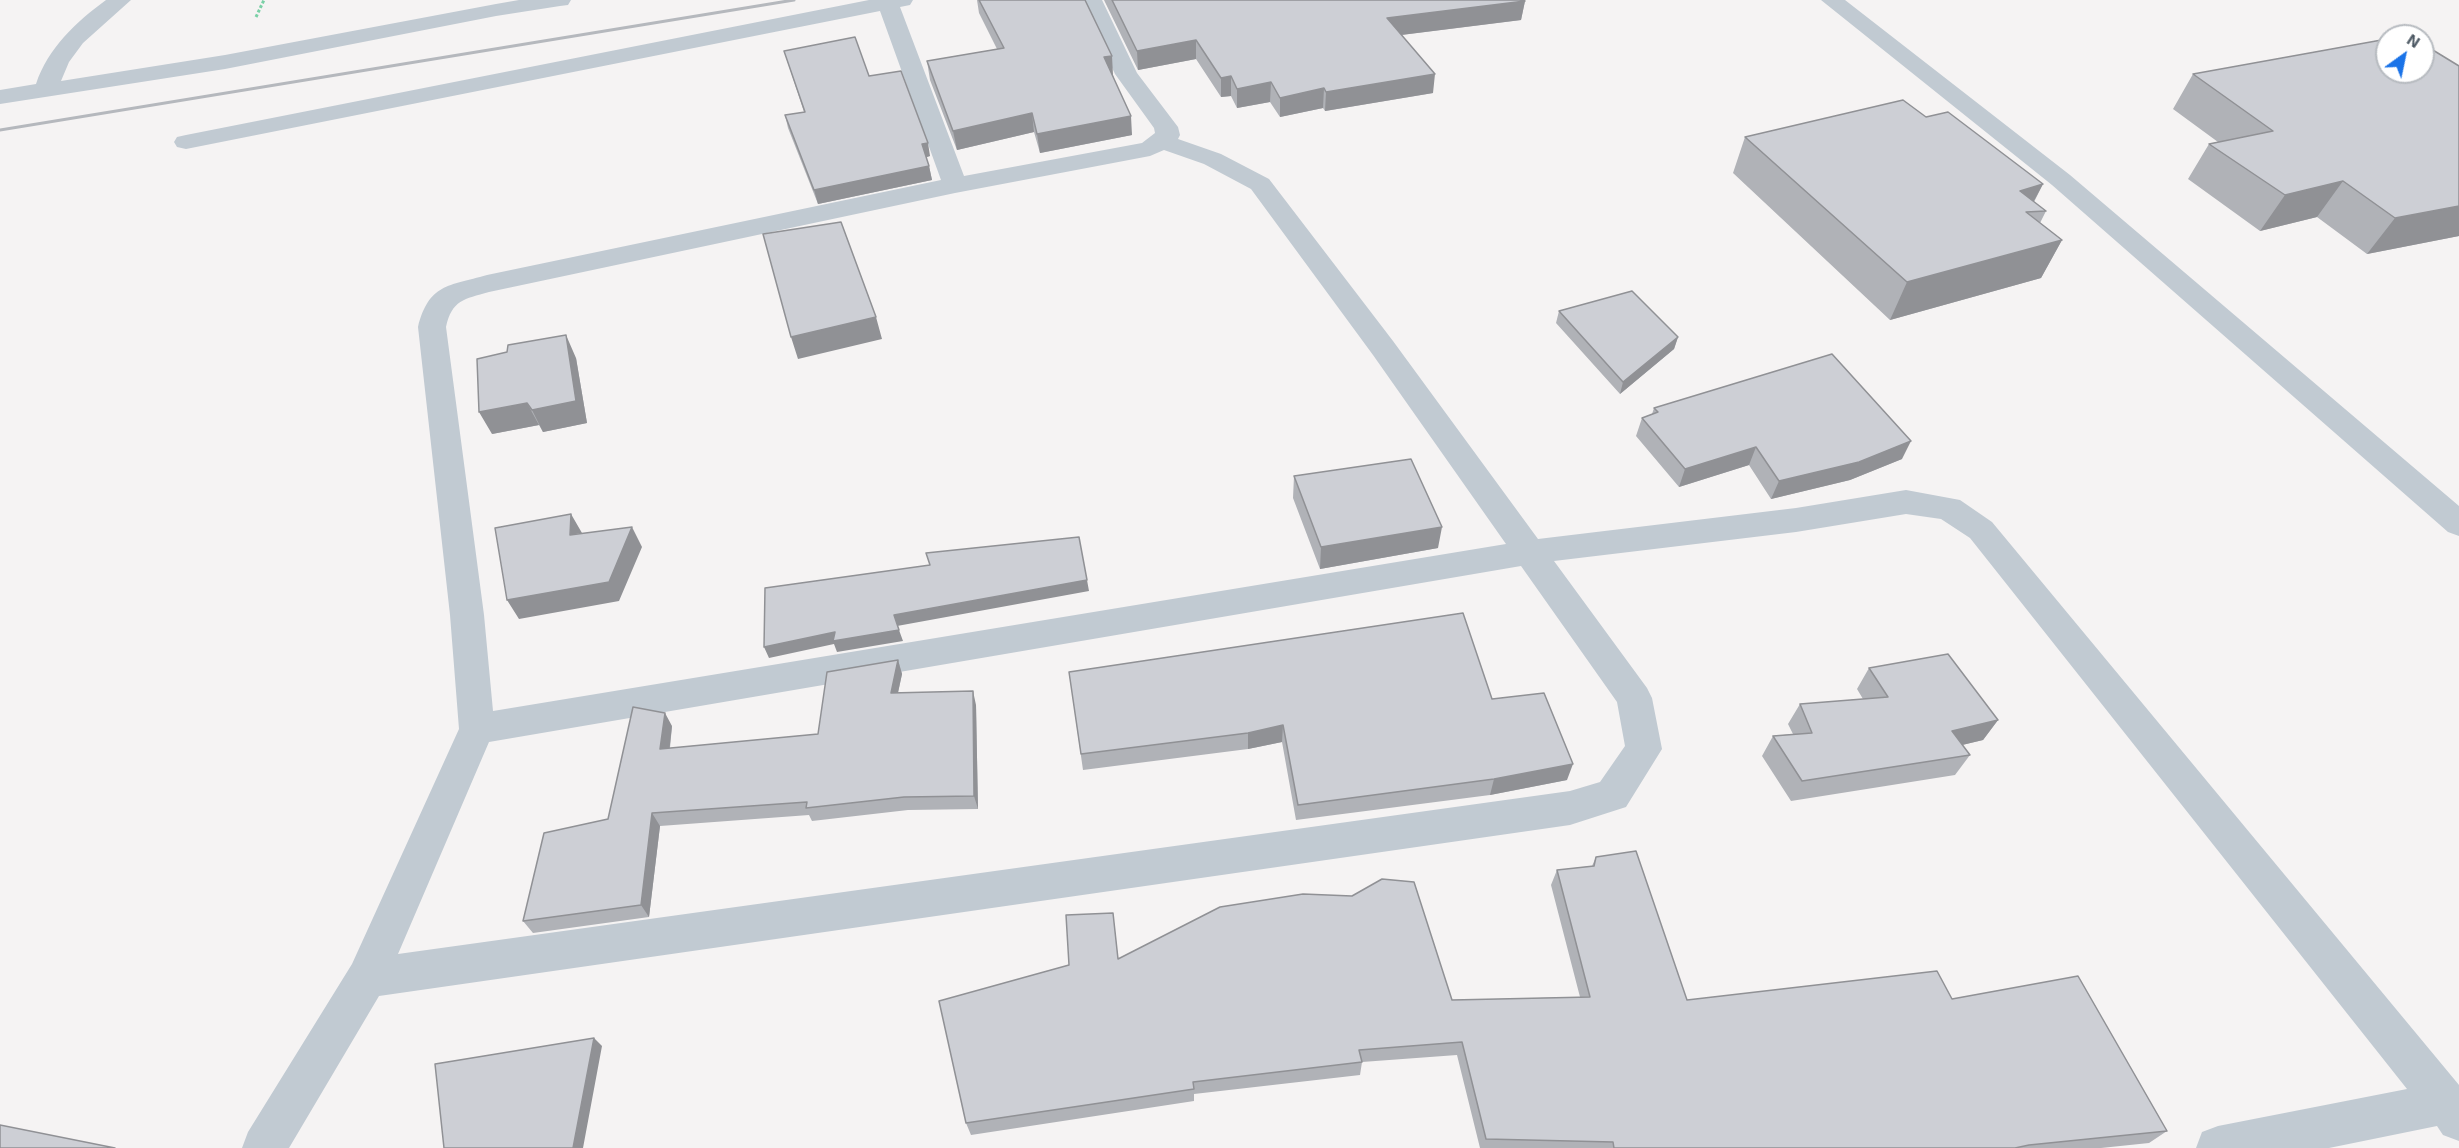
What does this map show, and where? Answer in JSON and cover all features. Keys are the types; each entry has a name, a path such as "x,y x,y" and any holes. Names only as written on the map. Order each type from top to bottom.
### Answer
{"street":[{"path":"46,90 50,73 66,48 120,0"},
{"path":"0,97 225,62 496,10 560,0"},
{"path":"264,1148 367,978 477,729 467,615 432,327 437,307 454,293 487,284 955,185 1150,149 1168,135 1166,127 1126,74 1091,0"},
{"path":"1833,0 2061,180 2459,524"},
{"path":"186,141 895,1 955,185"},
{"path":"367,978 1570,808 1613,795 1644,749 1634,698 1383,348 1260,184 1233,167 1205,155 1186,147 1161,142"},
{"path":"477,729 1530,552 1796,520 1906,502 1949,508 1982,530 2452,1111 2218,1148"}],"building":[{"path":"979,0 1085,0 1112,56 1104,57 1131,116 1037,134 1032,113 953,131 927,61 1004,48"},
{"path":"1112,0 1525,1 1387,18 1435,74 1326,92 1324,88 1280,98 1271,82 1237,89 1231,76 1221,78 1196,40 1137,51"},
{"path":"855,37 869,76 901,71 928,143 922,144 929,166 814,190 785,115 805,112 784,51"},
{"path":"2375,41 2375,84 2435,84 2435,51 2459,66 2459,206 2395,218 2343,181 2285,195 2209,144 2273,131 2193,74"},
{"path":"1903,100 1926,117 1948,112 2043,184 2020,191 2046,211 2026,212 2062,240 1907,282 1745,137"},
{"path":"841,222 876,317 791,337 763,234"},
{"path":"1632,291 1678,337 1623,382 1559,311"},
{"path":"566,335 576,401 532,410 527,403 479,412 477,359 507,352 508,345"},
{"path":"1832,354 1911,441 1859,462 1779,481 1756,447 1685,469 1642,418 1658,412 1654,408"},
{"path":"1411,459 1442,527 1321,547 1294,476"},
{"path":"571,514 570,535 632,527 609,582 507,600 495,528"},
{"path":"1079,537 1087,580 894,615 899,630 833,641 835,632 764,647 765,588 930,565 926,553"},
{"path":"1463,613 1492,699 1544,693 1573,764 1494,779 1298,805 1283,725 1248,733 1081,754 1069,672"},
{"path":"1948,654 1998,720 1952,731 1970,755 1802,781 1773,736 1812,733 1800,704 1888,697 1869,668"},
{"path":"898,660 891,693 973,691 974,796 904,797 806,808 807,802 652,813 641,905 523,921 544,833 608,819 633,707 665,713 660,749 818,734 827,672"},
{"path":"1636,851 1687,1000 1937,971 1952,999 2078,976 2167,1131 2015,1148 1614,1148 1613,1142 1486,1139 1462,1042 1359,1050 1362,1062 1193,1082 1194,1089 966,1123 939,1001 1069,965 1066,915 1113,913 1118,959 1220,907 1303,894 1352,896 1382,879 1414,882 1452,1000 1590,997 1557,870 1594,866 1596,857"},
{"path":"594,1038 573,1148 444,1148 435,1064"},
{"path":"0,1125 115,1148 0,1148"}],"railway":[{"path":"0,130 794,0"}]}
